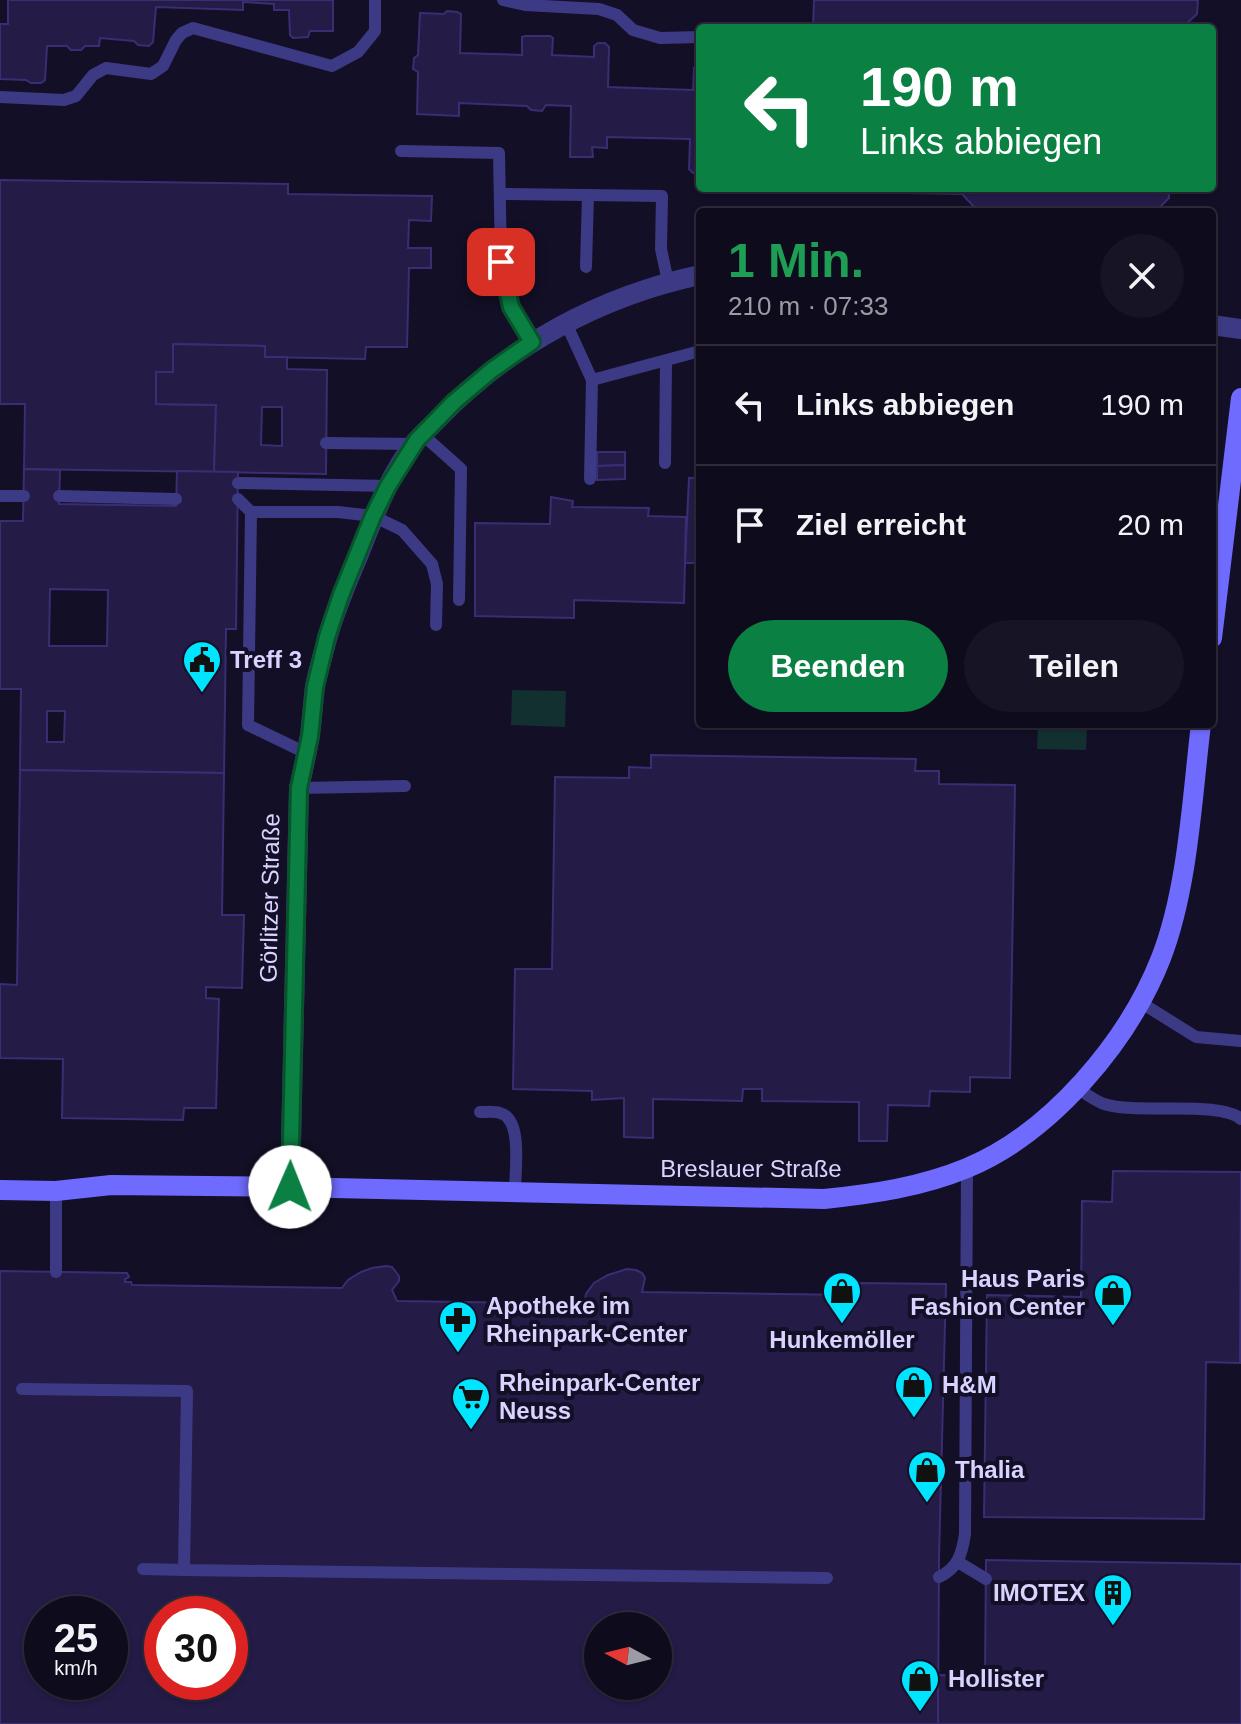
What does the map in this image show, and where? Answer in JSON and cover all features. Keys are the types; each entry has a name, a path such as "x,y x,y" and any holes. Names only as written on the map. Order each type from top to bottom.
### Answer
{"street":[{"name":"Görlitzer Straße","path":"290,1187 299,788 315,687 327,637 373,516 418,439 454,402 492,370 566,323 622,298 696,276"},
{"path":"1216,326 1241,329"},
{"path":"1216,603 1241,398"},
{"name":"Breslauer Straße","path":"0,1190 56,1191 111,1185 824,1199 875,1194 967,1168 1009,1145 1077,1088 1116,1041 1140,1002 1161,958 1174,916 1200,728"}],"lane":[{"path":"0,97 64,100 76,96 93,75 106,68 151,74 163,66 182,33 193,28 332,66 358,52 375,31 375,0"},
{"path":"503,0 525,5 599,9 617,15 633,30 660,38 696,37"},
{"path":"401,151 499,153 501,262 511,307 532,342"},
{"path":"500,194 662,196 661,249 668,282"},
{"path":"586,267 588,195"},
{"path":"566,323 592,380 590,479"},
{"path":"592,380 696,352"},
{"path":"665,463 666,361"},
{"path":"326,443 418,439 461,469 459,600"},
{"path":"238,483 388,486"},
{"path":"0,496 24,496"},
{"path":"59,496 176,499"},
{"path":"238,499 251,512 338,512 373,516 402,530 432,564 437,584 436,625"},
{"path":"251,512 248,725 306,753"},
{"path":"299,788 405,786"},
{"path":"1140,1002 1196,1037 1241,1041"},
{"path":"1077,1088 1103,1104 1130,1109 1220,1110 1235,1113 1241,1119"},
{"path":"480,1112 502,1113 512,1121 515,1133 515,1191"},
{"path":"939,1577 950,1572 958,1562 965,1534 967,1168"},
{"path":"56,1191 56,1272"},
{"path":"22,1389 187,1391 184,1570"},
{"path":"958,1562 986,1579"},
{"path":"143,1569 827,1578"}],"green space":[{"path":"512,690 566,691 565,727 511,725"},
{"path":"1038,728 1087,728 1086,750 1037,749"}],"building":[{"path":"8,0 333,0 333,31 310,31 308,37 293,38 290,35 289,10 274,10 274,4 243,2 243,10 156,7 153,42 149,46 138,45 134,41 100,38 99,46 85,46 81,50 47,46 45,80 31,83 0,79 0,24 8,24"},
{"path":"814,0 1198,0 1197,14 1186,24 813,24"},
{"path":"447,11 461,14 460,53 522,55 522,37 550,36 553,38 552,55 594,57 594,46 605,43 609,47 608,87 693,90 696,68 696,173 689,169 690,139 607,137 607,148 592,147 593,157 570,157 571,106 546,105 542,111 531,110 527,106 459,103 459,116 417,114 418,72 413,69 414,58 418,55 420,13 444,14"},
{"path":"0,180 288,184 288,194 432,196 431,221 409,220 408,248 431,248 431,268 409,268 407,347 366,347 365,359 265,357 265,346 173,344 173,372 156,372 156,404 216,405 214,472 24,469 25,404 0,404"},
{"path":"854,192 1169,192 1169,198 1159,208 975,208 962,194"},
{"path":"173,344 265,346 265,357 287,357 287,369 327,370 326,474 214,472 216,405 156,404 156,372 173,372","holes":["262,407 282,407 282,446 261,445"]},
{"path":"597,452 625,452 625,465 597,466"},
{"path":"625,465 625,479 597,480 597,466"},
{"path":"24,469 60,470 59,504 176,506 177,471 238,472 236,629 226,629 224,773 20,770 21,689 0,689 0,521 23,521","holes":["50,589 108,590 107,646 49,646","47,711 65,711 64,742 47,742"]},
{"path":"689,478 696,478 696,563 685,563"},
{"path":"551,497 573,501 572,507 649,508 648,516 686,517 684,603 574,600 574,618 475,616 475,523 550,524"},
{"path":"651,755 916,759 915,771 939,771 939,784 1015,785 1010,1078 970,1077 970,1092 930,1091 929,1106 888,1105 887,1141 859,1141 859,1102 762,1101 762,1089 743,1089 742,1101 653,1099 653,1138 624,1137 624,1098 592,1100 592,1091 513,1089 515,969 552,969 555,777 629,778 629,767 651,768"},
{"path":"20,770 224,773 222,915 244,915 242,988 206,987 206,998 219,999 216,1108 184,1108 183,1120 62,1118 63,1059 0,1058 0,984 17,985"},
{"name":"Haus Paris Fashion Center","path":"1113,1171 1241,1172 1240,1363 1206,1362 1204,1519 984,1517 987,1295 1081,1297 1082,1201 1112,1202"},
{"name":"Rheinpark-Center Neuss","path":"392,1267 399,1276 392,1290 397,1301 586,1304 586,1294 594,1283 627,1269 642,1273 645,1278 642,1292 853,1295 853,1292 859,1292 855,1286 858,1283 946,1284 938,1724 0,1724 0,1271 127,1273 129,1277 125,1282 132,1285 342,1288 361,1272"},
{"name":"IMOTEX","path":"986,1560 1241,1564 1241,1724 938,1724 938,1675 985,1676"}],"place":[{"name":"Treff 3","path":"202,694"},
{"name":"Hunkemöller","path":"842,1325"},
{"name":"Haus Paris Fashion Center","path":"1113,1327"},
{"name":"Apotheke im Rheinpark-Center","path":"458,1354"},
{"name":"H&M","path":"914,1419"},
{"name":"Rheinpark-Center Neuss","path":"471,1431"},
{"name":"Thalia","path":"927,1504"},
{"name":"IMOTEX","path":"1113,1627"},
{"name":"Hollister","path":"920,1713"}],"route":[{"path":"290,1187 299,788 310,736 315,687 341,595 373,516 414,444 454,402 532,342 511,307 501,262"}]}
